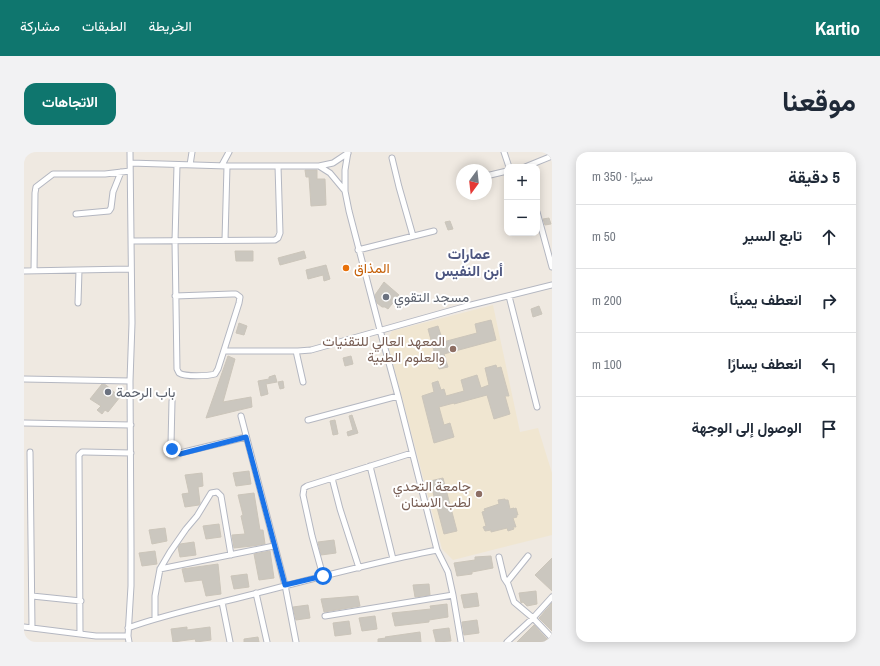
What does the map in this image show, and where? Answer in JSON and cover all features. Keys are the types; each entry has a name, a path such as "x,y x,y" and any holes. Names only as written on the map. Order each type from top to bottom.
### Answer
{"street":[{"path":"24,627 128,639 131,586 130,381 132,324 130,269 130,152"},
{"path":"190,165 192,152"},
{"path":"224,240 224,165 228,152"},
{"path":"504,152 508,164"},
{"path":"130,163 177,165 320,166 333,163 348,153"},
{"path":"348,153 345,170 349,211 437,550 446,569 454,596 460,642"},
{"path":"532,164 552,156"},
{"path":"392,158 413,236"},
{"path":"175,296 232,294 238,296 240,299 217,372 215,374 183,375 179,373 177,369 175,296 175,241 177,165"},
{"path":"131,241 272,240 278,238 280,233 278,166"},
{"path":"320,166 330,174 346,192"},
{"path":"34,271 36,187 53,174 105,174 130,170"},
{"path":"76,214 109,211 111,208 112,192 121,172"},
{"path":"492,175 504,172"},
{"path":"540,223 552,267"},
{"path":"358,250 434,231"},
{"path":"24,272 130,269"},
{"path":"78,303 79,270"},
{"path":"224,351 311,350 466,306 552,285"},
{"path":"509,296 537,407"},
{"path":"296,351 303,382"},
{"path":"24,379 130,381"},
{"path":"308,420 398,396"},
{"path":"172,401 171,444 174,452 180,454 246,437"},
{"path":"241,416 285,585 296,642"},
{"path":"24,423 131,425"},
{"path":"30,452 32,628"},
{"path":"80,634 79,455 82,452 131,453"},
{"path":"323,576 302,495 304,488 412,453"},
{"path":"370,466 393,559"},
{"path":"332,478 340,509 359,568"},
{"path":"155,618 155,596 160,569 211,493 214,492 220,493 221,496 230,554"},
{"path":"160,569 274,546"},
{"path":"128,628 155,618 285,585 437,550"},
{"path":"507,582 528,556"},
{"path":"499,557 504,578 507,582 515,604 533,618 552,638"},
{"path":"256,593 267,642"},
{"path":"32,596 81,601"},
{"path":"325,616 454,596"},
{"path":"507,642 533,618 552,597"},
{"path":"222,602 230,642"}],"shaded area":[{"path":"493,305 520,432 538,428 552,473 552,535 453,560 442,549 387,341 392,331"}],"building":[{"path":"305,170 317,170 317,179 325,179 326,205 311,206 309,177 306,177"},
{"path":"549,218 551,224 545,225 543,219"},
{"path":"450,221 453,229 448,230 445,222"},
{"path":"235,251 253,251 253,261 236,261"},
{"path":"304,251 306,258 280,265 278,258"},
{"path":"326,265 330,279 324,281 323,275 308,279 306,270"},
{"name":"مسجد التقوي","path":"384,282 399,295 388,309 377,303 375,295"},
{"path":"539,306 542,314 533,317 531,309"},
{"path":"491,320 496,340 444,354 448,367 439,369 428,329 438,326 443,342 477,333 475,324"},
{"path":"239,323 247,326 244,335 236,333"},
{"path":"228,356 235,359 223,402 251,397 252,407 206,418"},
{"path":"351,356 353,364 345,366 343,358"},
{"path":"496,365 497,368 501,367 509,396 505,396 510,414 494,419 487,395 439,407 444,425 450,423 454,437 434,443 422,396 434,392 432,383 438,381 441,390 444,389 446,396 464,391 461,380 477,375 481,388 489,385 485,368"},
{"path":"275,375 277,382 266,384 268,394 261,396 258,381 269,379 269,377"},
{"path":"283,381 284,388 280,389 278,382"},
{"path":"102,384 106,385 120,397 108,412 105,410 102,414 97,410 101,406 90,399"},
{"path":"352,415 358,433 348,436 347,432 353,430 349,416"},
{"path":"335,420 338,434 333,435 330,421"},
{"path":"249,471 251,484 236,486 233,473"},
{"path":"202,473 203,486 198,487 199,505 185,507 182,494 189,493 185,475"},
{"path":"443,478 457,531 444,534 430,481"},
{"path":"254,493 260,530 263,530 265,544 234,548 232,535 245,534 241,516 243,515 238,495"},
{"path":"498,500 508,500 510,509 516,508 518,515 516,515 517,517 513,518 516,527 513,527 514,529 508,531 507,528 491,532 491,530 485,531 483,527 486,526 482,512 485,511 484,509 499,504"},
{"path":"219,524 221,537 206,539 203,526"},
{"path":"165,528 167,541 152,544 149,530"},
{"path":"334,540 336,553 321,555 318,542"},
{"path":"194,542 196,555 180,557 178,547 180,544"},
{"path":"155,551 157,564 142,566 139,553"},
{"path":"270,551 274,578 259,580 254,554"},
{"path":"491,556 493,568 472,572 472,574 457,576 454,563 475,560 475,557"},
{"path":"552,558 552,591 535,575"},
{"path":"218,564 221,594 206,596 202,580 185,582 182,569"},
{"path":"247,574 249,587 234,589 231,576"},
{"path":"429,584 430,595 415,597 413,585"},
{"path":"536,591 537,604 527,606 523,602 521,603 519,593"},
{"path":"477,593 479,606 464,608 461,595"},
{"path":"358,596 360,606 324,612 321,599"},
{"path":"552,603 552,631 539,618"},
{"path":"447,604 448,617 429,620 429,622 395,626 392,613 431,609 430,606"},
{"path":"308,605 310,618 296,620 293,607"},
{"path":"375,616 377,629 362,631 359,618"},
{"path":"477,620 479,633 464,635 462,622"},
{"path":"349,621 351,634 335,636 333,623"},
{"path":"534,625 548,640 547,642 517,642"},
{"path":"187,627 187,630 210,627 211,640 196,642 195,639 173,642 171,629"},
{"path":"449,628 451,641 436,642 433,630"},
{"path":"420,632 421,642 378,642 378,639 386,638 385,637"},
{"path":"258,637 259,642 244,642 244,639"}],"place":[{"name":"المذاق","path":"346,268"},
{"name":"مسجد التقوي","path":"386,297"},
{"name":"المعهد العالي للتقنيات والعلوم الطبية","path":"453,349"},
{"name":"باب الرحمة","path":"108,392"},
{"name":"جامعة التحدي لطب الاسنان","path":"479,494"}],"district":[{"name":"عمارات أبن النفيس","path":"469,262"}],"route":[{"path":"172,449 174,452 180,454 246,437 285,585 323,576"}]}
